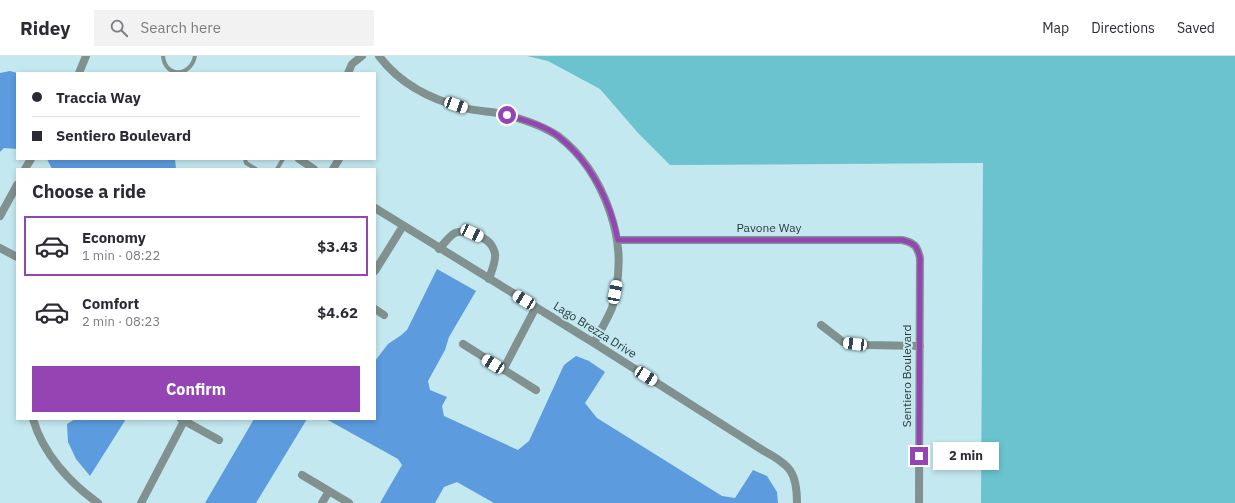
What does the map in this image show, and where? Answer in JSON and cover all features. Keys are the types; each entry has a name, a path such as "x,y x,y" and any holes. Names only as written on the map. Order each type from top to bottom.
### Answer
{"street":[{"path":"79,72 86,56"},
{"path":"348,72 352,64 362,56"},
{"path":"379,56 400,78 418,90 434,98 466,109 507,115 533,123 557,135 577,154 594,176 607,202 615,227 620,253 618,278 612,306 594,342"},
{"path":"300,160 312,168"},
{"path":"0,216 16,187"},
{"name":"Lago Brezza Drive","path":"376,209 439,249 594,342 780,460 791,470 796,480 797,503"},
{"path":"376,269 402,226"},
{"path":"439,249 455,233 472,233 481,237 492,245 495,255 489,279"},
{"name":"Pavone Way","path":"618,240 902,240 912,243 918,249"},
{"path":"0,248 16,256"},
{"name":"Sentiero Boulevard","path":"918,249 920,258 919,503"},
{"path":"503,370 536,307"},
{"path":"376,310 384,315"},
{"path":"821,325 843,342 867,345 920,346"},
{"path":"463,344 536,390"},
{"path":"33,420 46,448 61,470 84,493 98,503"},
{"path":"141,503 182,420 219,440"},
{"path":"302,475 349,503"},
{"path":"322,503 329,491"}],"lane":[{"path":"163,56 164,63 168,68 179,72 185,71 190,67 194,62 195,56"},
{"path":"245,160 246,163 254,168"}],"shaded area":[{"path":"527,56 1235,56 1235,503 981,503 983,163 670,165 639,134 600,89 548,61"},
{"path":"10,71 16,73 16,149 4,148 0,152 0,73"},
{"path":"48,160 175,160 176,168 52,168"},
{"path":"437,269 476,291 449,337 445,350 428,381 430,390 447,397 442,406 444,416 518,450 529,441 564,365 576,356 589,361 605,372 585,403 597,418 722,496 735,498 753,470 767,476 777,492 778,503 494,503 457,482 444,487 435,503 380,503 402,465 398,459 328,420 376,420 376,360 388,344 407,330"},
{"path":"73,420 125,420 90,476 76,459 68,442 67,424"},
{"path":"253,420 306,420 256,503 205,503"}],"route":[{"path":"507,115 533,123 557,135 577,154 594,176 607,202 618,240 902,240 912,243 918,249 920,258 919,456"}]}
